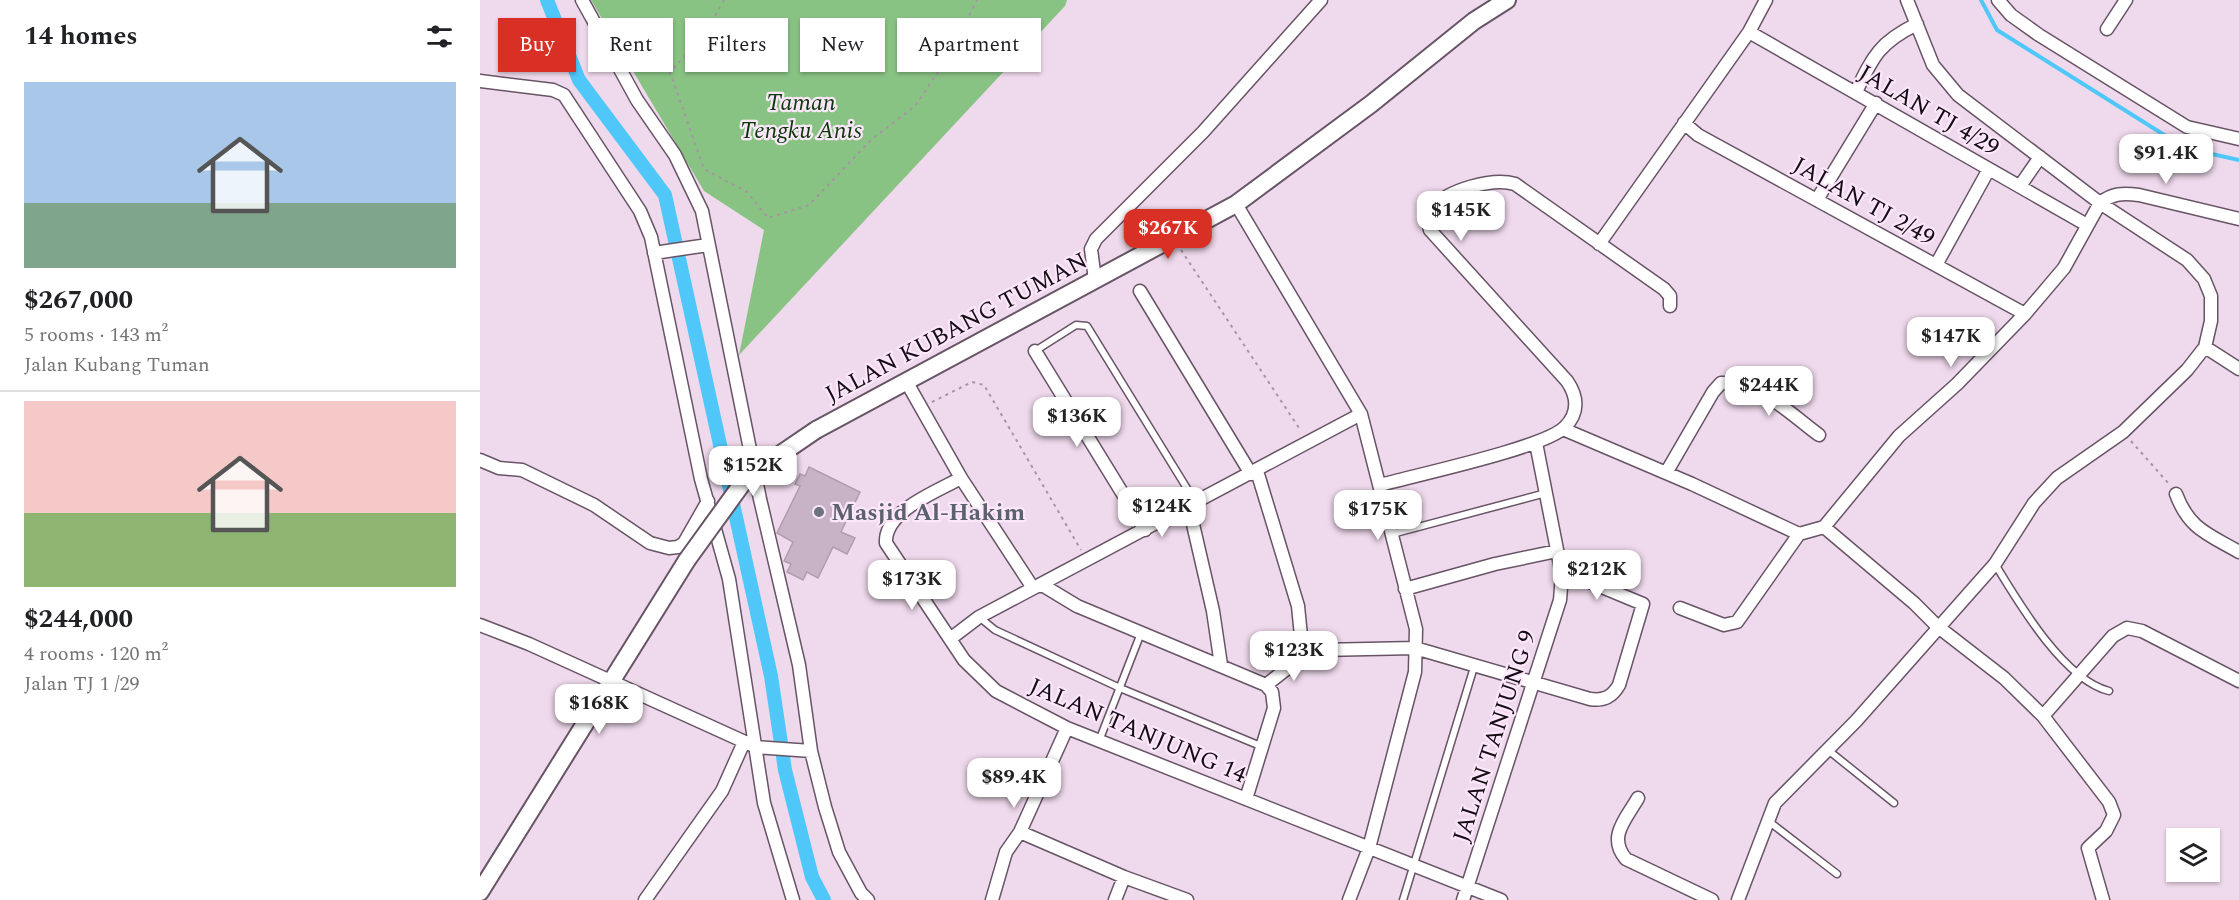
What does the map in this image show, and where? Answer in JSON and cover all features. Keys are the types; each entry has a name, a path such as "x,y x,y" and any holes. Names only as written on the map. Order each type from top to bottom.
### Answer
{"main road":[{"name":"JALAN KUBANG TUMAN","path":"1474,21 1492,0"},
{"name":"JALAN KUBANG TUMAN","path":"480,892 687,560 747,477 816,430 1236,204 1371,104 1474,21 1508,0"}],"street":[{"path":"582,0 637,100 690,181 702,211 707,245 760,499 799,664 811,751 839,852 861,893 868,900"},
{"path":"1095,280 1091,249 1096,239 1203,132 1321,0"},
{"path":"1599,244 1749,32 1766,0"},
{"path":"1738,900 1774,803 1828,750 1995,564 2034,503 2057,478 2123,432 2187,370 2205,347 2211,313 2211,296 2204,279 2187,260 2100,203 1958,95 1933,65 1907,0"},
{"path":"1998,0 2011,15 2039,35 2187,127 2239,139"},
{"path":"2107,29 2126,0"},
{"path":"1856,92 1862,74 1881,46 1896,34 1917,24"},
{"name":"JALAN TJ 4/29","path":"1749,32 2087,225"},
{"path":"480,81 553,90 564,95 640,211 660,252 708,501 729,579 764,803 793,900"},
{"path":"1818,198 1876,103"},
{"name":"JALAN TJ 2/49","path":"1684,123 1698,135 1818,198 2025,314"},
{"path":"2020,186 2040,157"},
{"path":"1936,266 1989,169"},
{"path":"1380,485 1536,443 1563,429 1572,418 1576,404 1574,392 1430,230 1427,219 1432,208 1458,192 1491,180 1503,180 1515,184 1664,289 1670,296 1670,306"},
{"path":"1680,608 1724,625 1737,622 1799,534 1824,527 1899,436 1957,384 2025,314 2064,268 2100,203 2109,196 2123,193 2201,208 2239,219"},
{"path":"1236,204 1360,414 1416,629 1415,672 1369,848 1349,900"},
{"path":"660,252 707,245"},
{"path":"1140,291 1254,473 1298,606 1303,656"},
{"path":"2205,347 2239,369"},
{"path":"1035,351 1145,530"},
{"path":"906,381 961,478 1035,587"},
{"path":"1666,473 1713,392 1722,383 1737,382 1752,387 1819,435"},
{"path":"950,639 979,616 1254,473 1360,414"},
{"path":"1563,429 1799,534"},
{"name":"JALAN TANJUNG 9","path":"1463,900 1560,600 1561,570 1536,443"},
{"path":"480,460 499,468 522,470 594,505 660,547 678,547 684,543 708,501"},
{"name":"JALAN TANJUNG 14","path":"961,478 898,514 886,532 890,552 964,660 996,691 1067,728 1501,900"},
{"path":"2176,494 2184,515 2204,532 2239,552"},
{"path":"1193,505 1221,665"},
{"path":"1824,527 1937,626 2004,678 2043,716 2109,802 2114,815 2106,831 2088,848 2103,900"},
{"path":"1405,589 1495,564 1557,552"},
{"path":"1266,685 1303,656 1337,648 1415,648 1590,699 1606,699 1614,694 1619,686 1643,604 1561,570"},
{"path":"1035,587 1044,586 1077,606 1266,685 1272,692 1274,708 1264,747 1246,799"},
{"path":"480,625 529,644 756,747 772,750 811,751"},
{"path":"2043,716 2113,636 2127,628 2142,631 2239,681"},
{"path":"992,900 1006,852 1020,832 1067,728"},
{"path":"645,900 722,791 744,742"},
{"path":"1638,798 1616,838 1616,846 1621,853 1626,859 1712,900"},
{"path":"1020,832 1124,877 1187,900"},
{"path":"1115,900 1124,877"}],"lane":[{"path":"1035,351 1076,325 1088,326 1193,505"},
{"path":"1392,534 1546,493"},
{"path":"1995,564 2039,633 2090,684 2109,691"},
{"path":"979,616 995,630 1120,688 1264,747"},
{"path":"1099,741 1142,633"},
{"path":"1403,900 1474,667"},
{"path":"1828,750 1894,802"},
{"path":"1766,820 1837,874"}],"path":[{"path":"724,0 704,35 670,72 704,169 747,192 768,218 809,205 871,141 915,106 947,59 977,0"},
{"path":"1174,237 1187,261 1309,443"},
{"path":"921,408 972,382 984,385 1087,560"},
{"path":"2123,432 2176,494"}],"green space":[{"name":"Taman Tengku Anis","path":"591,0 1067,0 1065,6 1041,32 1041,18 897,18 897,72 1003,72 739,355 764,230 704,191 634,72 673,72 673,18 602,18"}],"building":[{"name":"Masjid Al-Hakim","path":"809,467 860,492 841,532 855,538 847,554 833,547 818,578 807,572 803,580 787,572 791,564 784,561 793,542 777,533 800,486 795,484 800,474 805,476"}],"waterway":[{"path":"547,0 579,80 665,195 771,676 785,770 812,877 824,900"},
{"path":"1981,0 1997,30 2185,148 2239,160"}],"place":[{"name":"Masjid Al-Hakim","path":"819,512"}]}
